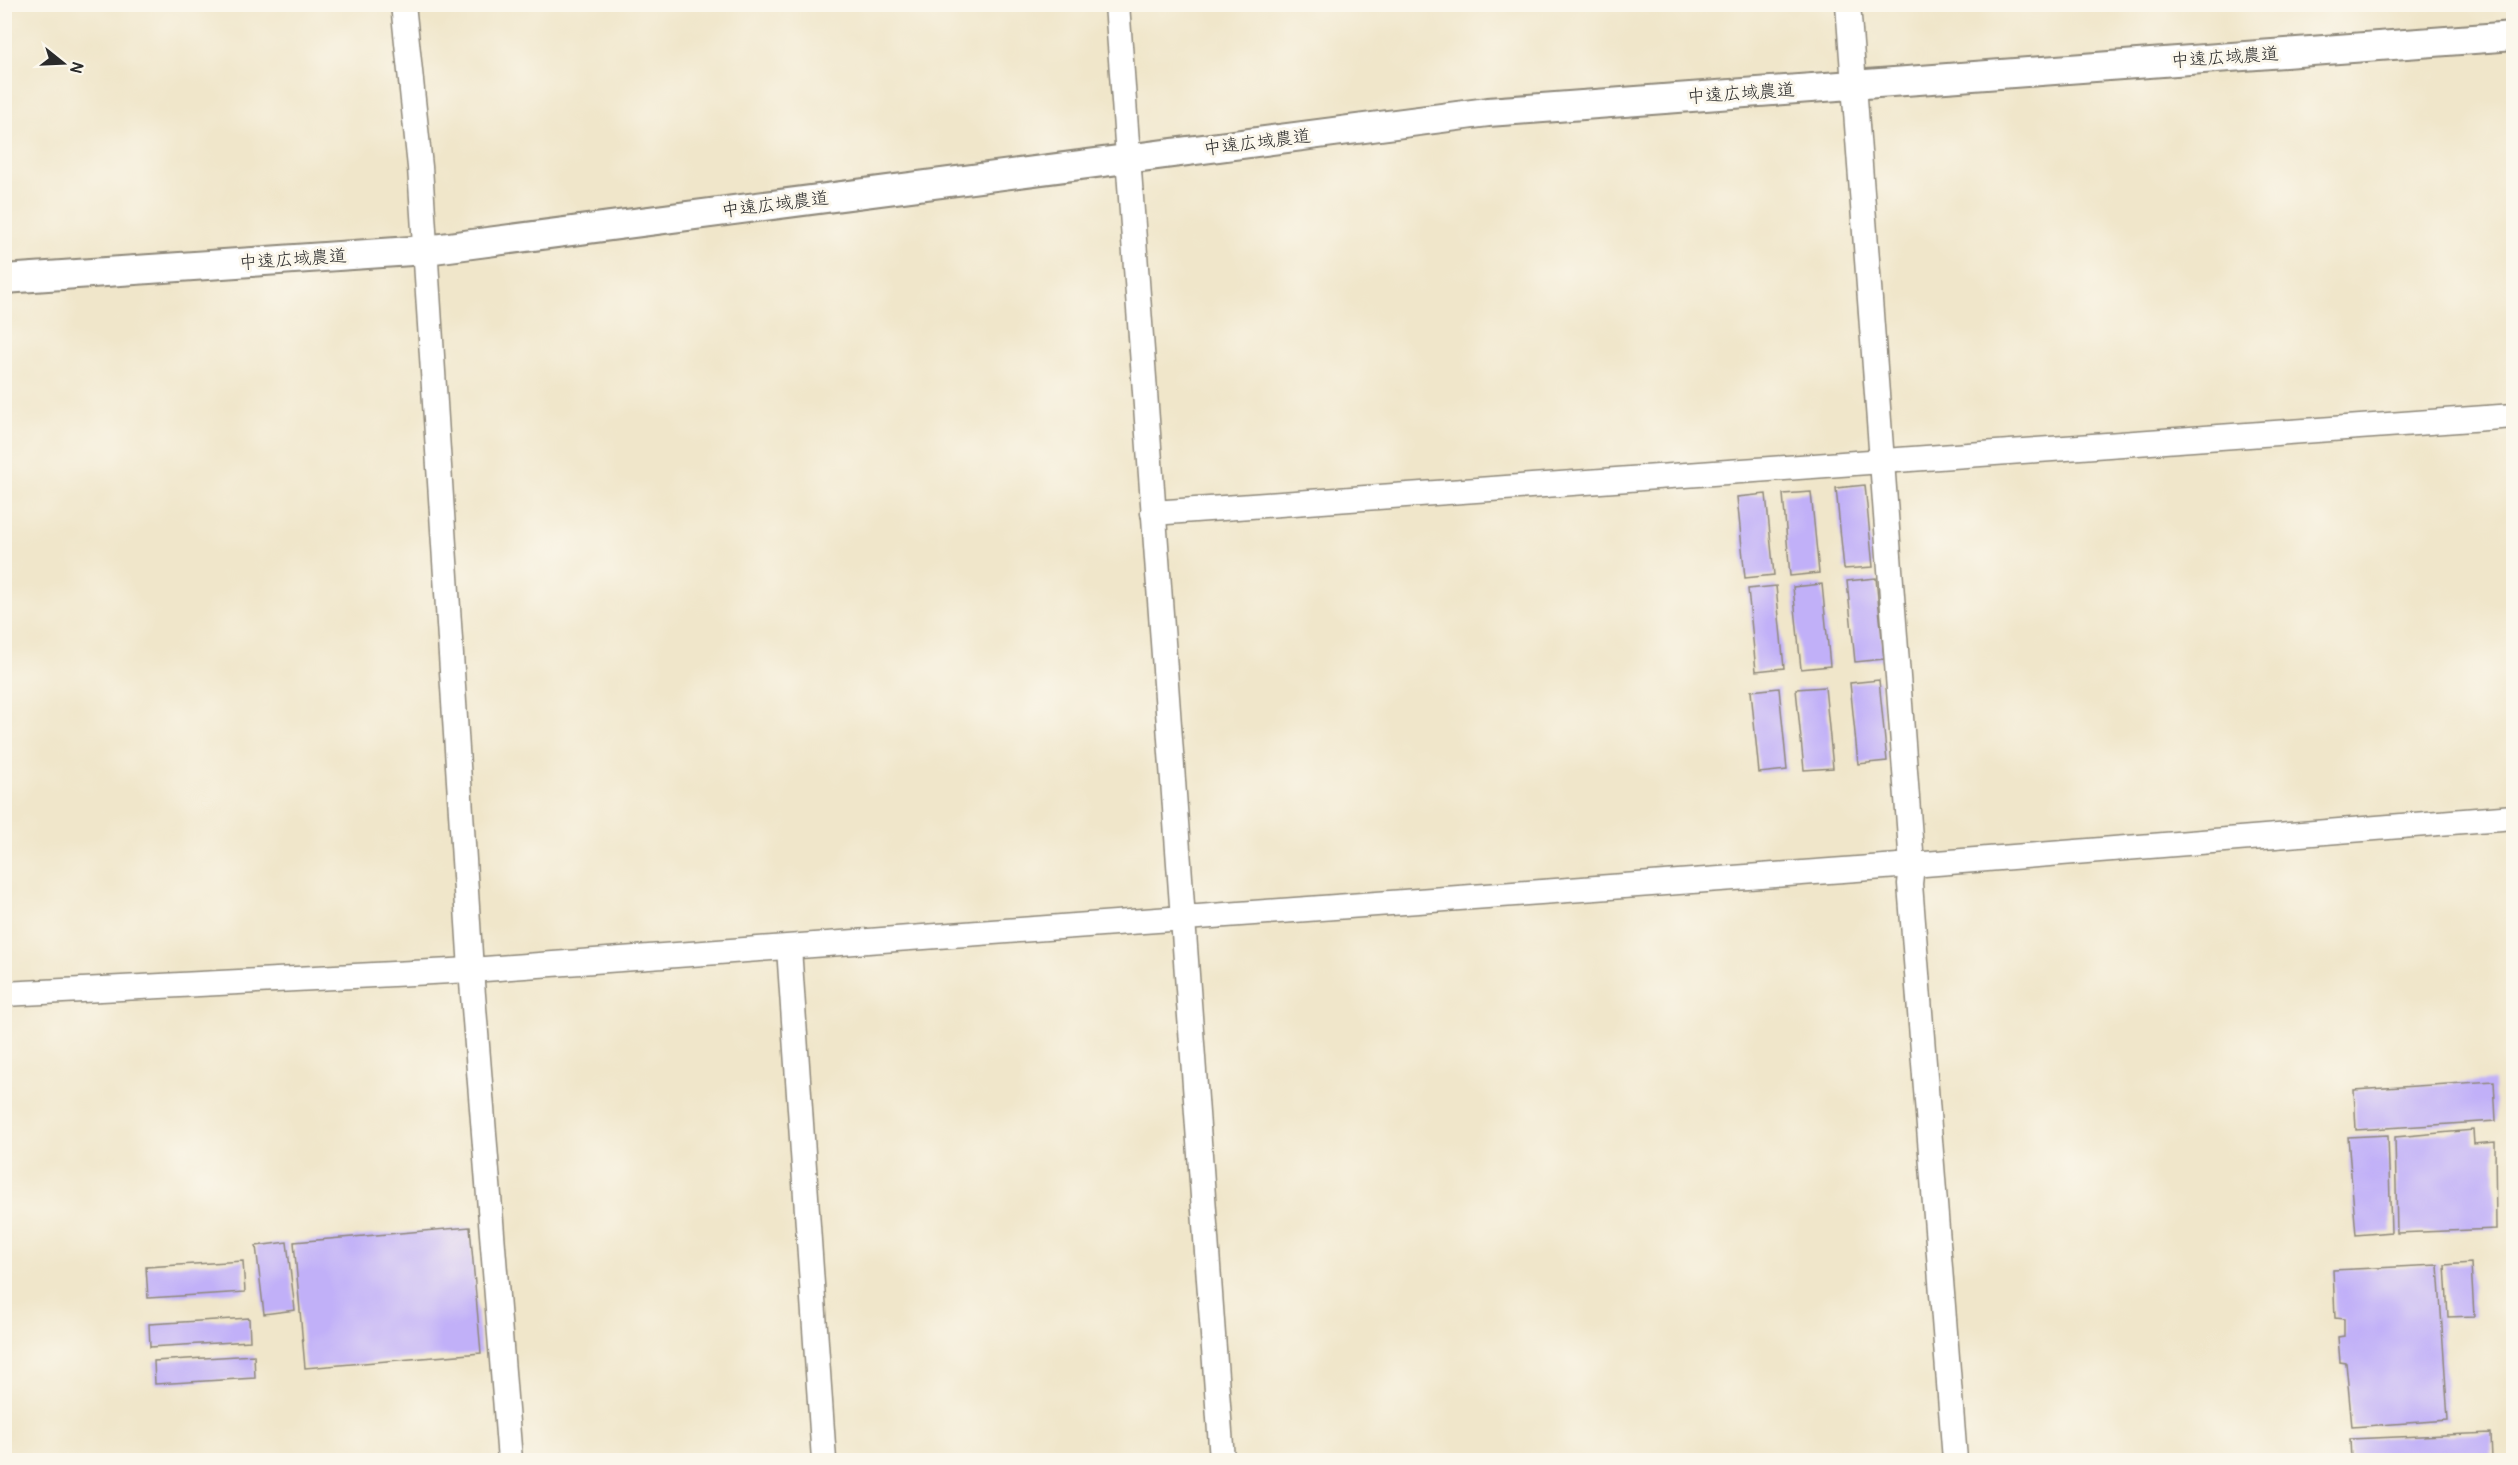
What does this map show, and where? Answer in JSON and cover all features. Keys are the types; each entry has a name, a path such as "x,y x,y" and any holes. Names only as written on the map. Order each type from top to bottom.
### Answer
{"street":[{"path":"403,4 420,167 471,970 510,1461"},
{"path":"1117,4 1221,1461"},
{"path":"1848,4 1912,865 1910,884 1955,1461"},
{"name":"中遠広域農道","path":"4,279 426,250 1488,112 2514,36"},
{"path":"1153,513 2514,416"},
{"path":"4,994 471,970 789,948 1912,865 2514,817"},
{"path":"789,948 824,1461"}],"building":[{"path":"1865,485 1873,567 1844,569 1836,488"},
{"path":"1811,492 1819,573 1790,576 1783,494"},
{"path":"1766,494 1774,575 1745,578 1737,497"},
{"path":"1876,578 1884,659 1855,662 1847,581"},
{"path":"1822,584 1830,666 1801,669 1793,587"},
{"path":"1776,586 1784,668 1756,671 1748,589"},
{"path":"1879,680 1887,761 1858,764 1850,683"},
{"path":"1825,687 1833,768 1804,770 1796,689"},
{"path":"1779,688 1787,770 1759,773 1751,691"},
{"path":"2494,1081 2496,1121 2356,1130 2354,1090"},
{"path":"2473,1130 2474,1144 2495,1142 2496,1229 2397,1233 2395,1137"},
{"path":"2388,1135 2391,1232 2356,1235 2348,1137"},
{"path":"470,1227 481,1353 305,1368 294,1242"},
{"path":"287,1242 295,1310 264,1314 256,1246"},
{"path":"243,1261 245,1292 148,1298 146,1267"},
{"path":"2471,1263 2474,1316 2448,1317 2445,1265"},
{"path":"2438,1265 2448,1420 2352,1427 2346,1363 2340,1362 2338,1337 2344,1336 2344,1319 2335,1318 2333,1270"},
{"path":"249,1318 250,1341 150,1347 149,1324"},
{"path":"254,1355 255,1378 155,1384 154,1361"},
{"path":"2491,1433 2492,1460 2351,1460 2350,1439"}]}
